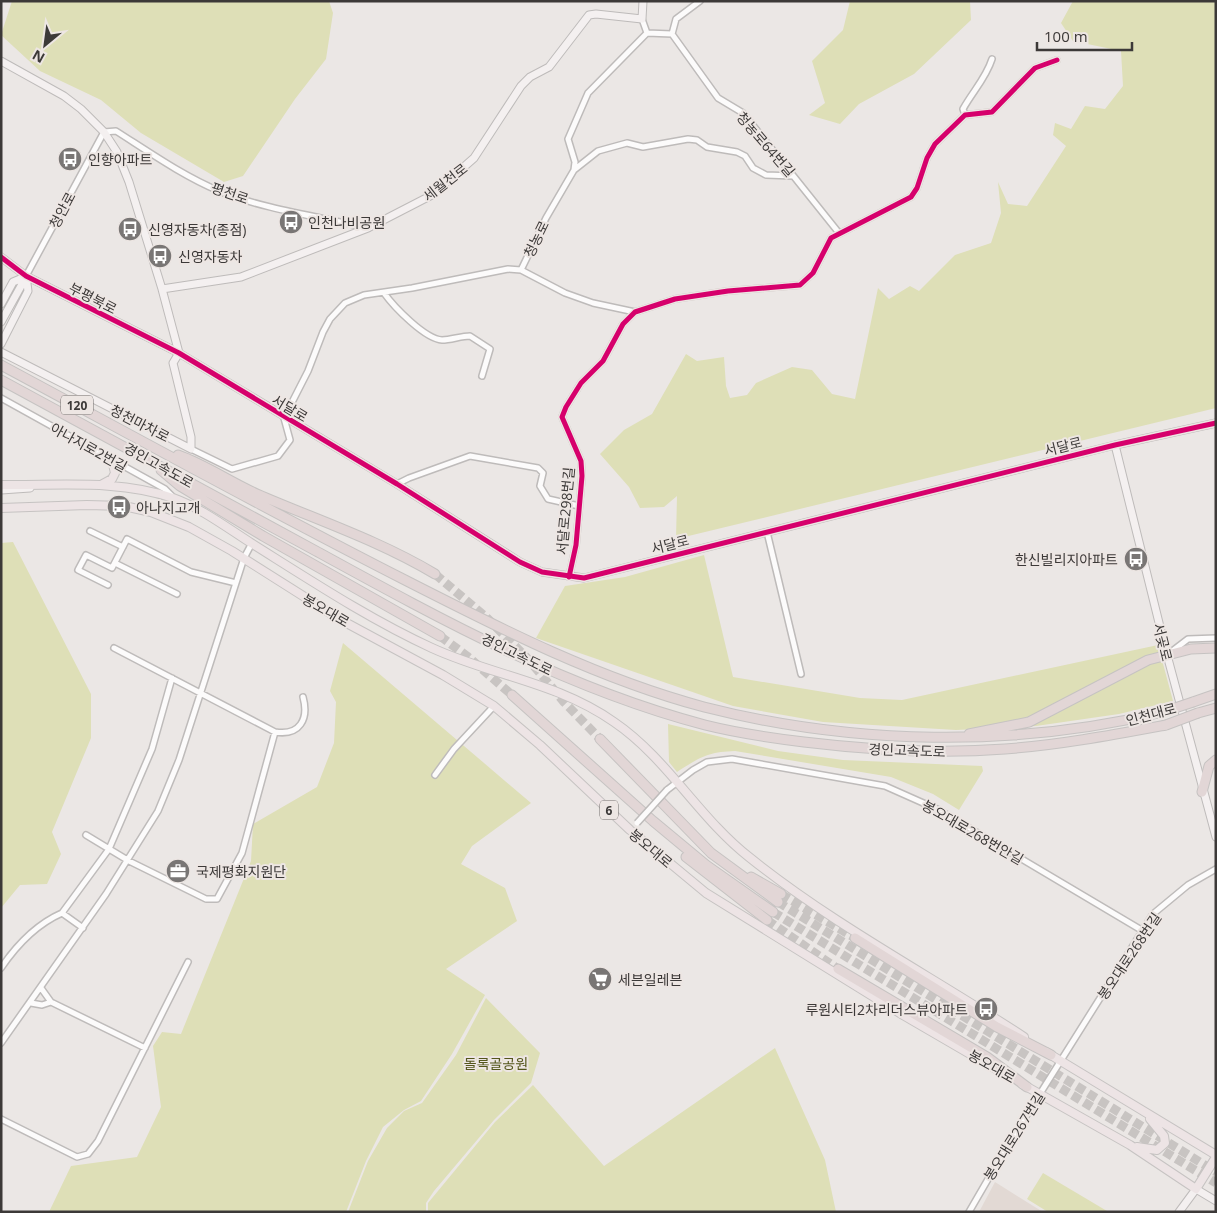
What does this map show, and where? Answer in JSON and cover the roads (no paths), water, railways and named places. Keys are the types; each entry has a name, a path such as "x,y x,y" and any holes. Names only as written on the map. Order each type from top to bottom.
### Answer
{"highway":[{"name":"경인고속도로","path":"1,365 335,544 493,626 606,674 704,706 753,718 823,729 951,738 1001,737 1085,727"},
{"name":"경인고속도로","path":"1,380 409,601 543,667 647,708 717,728 772,738 854,748 952,751 1006,749 1086,740"},
{"path":"152,446 195,461 256,494 369,539 401,554 435,574"},
{"path":"147,458 180,486 440,636"},
{"path":"951,738 1029,722 1148,660 1190,649 1216,648"},
{"name":"인천대로","path":"1085,727 1163,712 1216,694"},
{"name":"봉오대로","path":"512,695 652,821 706,865 773,912"},
{"name":"인천대로","path":"1086,740 1166,725 1216,708"},
{"path":"600,739 711,853 780,898"},
{"path":"1202,792 1209,766 1216,760"},
{"path":"591,766 597,776 647,823 699,867 767,920"},
{"path":"854,938 997,1027 1051,1055"},
{"path":"838,969 987,1057 1027,1087"}],"main road":[{"path":"101,485 112,479 115,472 112,460"},
{"name":"봉오대로","path":"1,485 101,485 136,489 174,499 210,516 391,628 461,660 543,685 598,711 618,724 654,757 723,834 749,857 863,937 1060,1061 1216,1156"},
{"name":"봉오대로","path":"1,508 87,505 124,506 151,512 189,527 244,558 341,620 443,675 494,706 540,745 630,830 706,893 758,927 903,1015 1130,1145 1196,1189"},
{"path":"1130,1145 1157,1150 1165,1143 1161,1131 1143,1112"},
{"path":"1196,1189 1216,1156"}],"street":[{"path":"643,1 642,20 647,32"},
{"path":"647,32 672,34 676,19 700,1"},
{"name":"세월천로","path":"162,289 240,277 368,228 432,195 474,158 521,86 530,78 549,67 590,15 596,14 642,20"},
{"path":"574,170 574,162 568,139 588,94 647,32"},
{"name":"청농로64번길","path":"672,34 718,98 742,113 840,233"},
{"path":"965,116 963,109 976,86 986,76 992,59"},
{"path":"521,270 565,293 593,303 634,312 675,299 728,291 800,285 813,273 831,238 911,197 917,188 927,158 935,144 965,116 992,112 1036,68 1057,60"},
{"path":"1,62 64,96 81,109 104,132 117,152 129,182 162,289 178,353"},
{"name":"평천로","path":"104,132 116,131 191,177 220,191 272,206 368,228"},
{"name":"청안로","path":"1,322 104,132"},
{"path":"574,170 598,151 627,143 643,147 688,139 697,140 707,147 737,152 745,156 753,168 766,175 793,176"},
{"name":"청농로","path":"284,418 308,371 323,332 337,310 355,297 508,269 521,270 546,218 574,170"},
{"name":"부평북로","path":"1,257 26,276 178,353"},
{"path":"1,304 13,282 26,276 28,291 1,344"},
{"path":"384,293 396,309 436,339 444,340 470,336 490,349 482,376"},
{"name":"서달로298번길","path":"569,577 576,545 582,476 581,461 562,417 566,407 582,383 609,352 622,324 634,312"},
{"name":"청천마차로","path":"1,352 191,449 191,437 173,363 178,353"},
{"name":"서달로","path":"178,353 397,484 520,562 542,572 569,577 584,578 1115,445 1216,423"},
{"name":"아나지로2번길","path":"1,398 165,489 174,499"},
{"path":"191,449 232,469 278,456 290,440 284,418"},
{"name":"서곶로","path":"1115,445 1202,792 1216,837"},
{"path":"397,484 470,456 538,468 543,473 540,486 548,500 579,506"},
{"name":"봉오대로","path":"1,490 56,486"},
{"path":"90,531 123,548"},
{"path":"767,532 801,674"},
{"path":"108,586 78,570 86,555 112,568 127,539 191,572 236,583"},
{"path":"1,1044 83,928 158,811 169,788 244,558 252,543"},
{"path":"115,563 177,594"},
{"path":"1167,655 1188,639 1216,638"},
{"path":"114,648 275,732 288,734 297,728 305,714 303,697"},
{"path":"1,968 32,933 47,921 62,913 109,849 152,749 172,678"},
{"path":"435,775 454,749 494,706"},
{"path":"86,835 128,860 206,899 217,899 242,852 275,732"},
{"name":"봉오대로268번안길","path":"630,830 667,790 707,762 732,759 886,786 939,810 1143,931"},
{"name":"봉오대로268번길","path":"1060,1061 1153,914 1188,885 1216,869"},
{"path":"62,913 83,928"},
{"path":"1,1119 77,1157 84,1157 95,1147 188,962"},
{"path":"41,988 51,1002 145,1048"},
{"path":"30,1003 42,1005 51,1002"},
{"name":"봉오대로267번길","path":"969,1212 1060,1061"},
{"path":"1179,1212 1196,1189"},
{"name":"봉오대로","path":"1196,1189 1216,1201"}],"tunnel":[{"path":"435,574 487,618 529,660 564,702 600,739"},
{"path":"440,636 467,656 512,695"},
{"path":"781,894 855,938"},
{"path":"778,902 1216,1172"},
{"path":"773,912 1216,1183"},
{"path":"767,920 838,969"}],"place":[{"name":"인향아파트","path":"70,159"},
{"name":"인천나비공원","path":"291,222"},
{"name":"신영자동차(종점)","path":"130,229"},
{"name":"신영자동차","path":"160,256"},
{"name":"아나지고개","path":"119,507"},
{"name":"한신빌리지아파트","path":"1136,559"},
{"name":"국제평화지원단","path":"178,871"},
{"name":"세븐일레븐","path":"600,979"},
{"name":"루원시티2차리더스뷰아파트","path":"986,1009"}],"park label":[{"name":"돌록골공원","path":"496,1063"}]}
